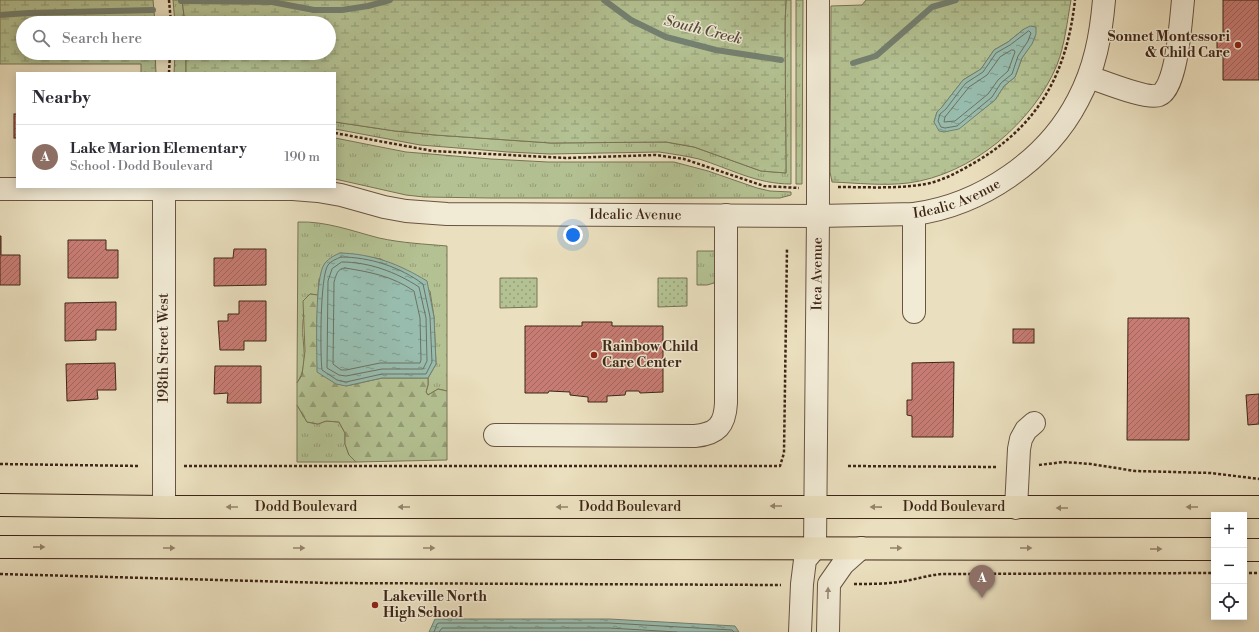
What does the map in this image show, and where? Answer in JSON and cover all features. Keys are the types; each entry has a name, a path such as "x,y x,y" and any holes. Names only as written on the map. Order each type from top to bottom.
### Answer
{"main road":[{"name":"Dodd Boulevard","path":"0,505 164,507 1259,507"},
{"path":"0,547 1211,549"},
{"path":"1247,550 1259,550"}],"street":[{"name":"Itea Avenue","path":"815,548 818,0"},
{"name":"Idealic Avenue","path":"0,188 164,188 318,191 341,195 384,207 426,213 818,216 914,214 928,212 945,207 982,192 998,183 1029,162 1061,126 1078,100 1089,77 1098,46 1104,0"},
{"path":"1089,77 1136,93 1152,96 1160,95 1168,86 1174,69 1183,0"},
{"name":"198th Street West","path":"164,188 164,507"},
{"path":"914,214 914,312"},
{"path":"495,435 695,436 711,432 720,427 724,420 726,403 726,215"},
{"path":"1016,508 1019,449 1021,439 1026,430 1034,423"},
{"path":"800,632 802,584 806,560 815,548"},
{"path":"828,632 829,584 843,564 861,548"}],"path":[{"path":"168,0 170,16"},
{"path":"336,133 433,151 566,158 656,155 684,159 764,186 888,188 927,183 950,176 962,170 997,148 1027,122 1052,85 1062,63 1069,38 1075,0"},
{"path":"169,72 170,60"},
{"path":"184,466 780,466 784,452 787,248"},
{"path":"848,466 1018,467 1063,462 1091,464 1136,471 1211,473 1259,479"},
{"path":"0,464 140,466"},
{"path":"850,584 885,584 942,574 1211,573"},
{"path":"1247,573 1259,573"},
{"path":"0,574 329,583 783,584"}],"green space":[{"path":"0,0 153,0 154,16 16,16 16,60 155,60 156,72 141,72 141,64 0,64"},
{"path":"173,0 182,0 184,16 174,16"},
{"path":"182,0 786,0 786,173 761,171 694,147 666,142 551,143 435,135 336,122 336,72 186,72 186,60 336,60 336,16 184,16"},
{"path":"786,0 791,0 791,184 766,182 699,159 659,152 550,154 508,152 420,145 336,129 336,122 435,135 551,143 666,142 694,147 761,171 786,173"},
{"path":"796,0 803,0 802,184 796,184"},
{"path":"866,0 1071,0 1064,41 1057,65 1046,86 1032,107 1016,126 997,143 977,157 954,169 932,178 908,183 889,184 832,182 830,172 831,6 862,5","holes":["1024,29 1032,43 1022,58 1015,77 1004,86 995,100 977,114 934,122 937,112 963,80 981,69 994,50 1008,42"]},
{"path":"175,60 186,60 186,72 174,72"},
{"path":"336,138 406,152 491,159 548,162 674,162 708,171 757,188 770,191 791,192 791,195 780,198 491,198 424,197 406,195 336,179"},
{"path":"298,222 319,223 396,241 447,246 447,391 438,389 428,395 426,392 428,378 436,364 434,317 430,291 381,259 340,253 319,279 318,295 310,294 303,321 303,368 297,383"},
{"path":"697,251 715,251 714,283 697,285"},
{"path":"500,278 537,278 537,307 500,308"},
{"path":"658,278 687,278 687,306 658,307"},
{"path":"310,294 318,295 317,328 346,386 382,378 428,378 426,392 428,395 438,389 447,391 447,460 356,462 349,455 345,444 345,433 339,422 326,421 318,424 307,422 297,405 297,383 302,375 305,351 303,301"},
{"path":"297,405 307,422 318,424 326,421 339,422 345,433 345,444 349,455 356,462 297,462"}],"water":[{"path":"1030,26 1036,27 1036,34 1032,44 1022,58 1015,77 1004,86 995,100 959,129 944,132 939,131 934,122 937,112 963,80 981,69 994,50"},
{"path":"340,253 364,255 385,261 427,281 434,317 436,364 428,378 382,378 346,386 336,384 317,372 317,315 321,271 325,263 330,258"},
{"path":"435,619 609,619 735,626 739,632 429,632"}],"building":[{"name":"Sonnet Montessori & Child Care","path":"1223,0 1259,0 1259,80 1223,80 1223,55 1217,55 1217,34 1223,34"},
{"path":"14,114 16,114 16,138 14,138"},
{"path":"0,236 1,255 20,255 20,285 0,285"},
{"path":"68,240 106,240 106,250 118,250 118,278 68,278"},
{"path":"234,249 266,249 266,285 214,286 214,258 233,258"},
{"path":"239,301 266,301 266,341 244,341 244,350 220,350 218,321 228,321 228,314 239,314"},
{"path":"116,302 116,330 96,330 96,340 65,341 65,303"},
{"path":"1128,318 1189,318 1189,440 1127,440"},
{"name":"Rainbow Child Care Center","path":"582,322 612,322 612,326 663,326 663,392 640,393 639,391 626,391 625,395 607,396 607,402 588,402 588,397 570,395 570,392 549,391 548,393 525,393 525,326 582,326"},
{"path":"1013,329 1034,329 1034,343 1013,343"},
{"path":"954,362 953,437 912,437 912,416 907,415 907,400 912,400 912,363"},
{"path":"115,363 116,390 97,390 98,399 67,401 66,364"},
{"path":"215,366 261,366 261,403 227,403 228,393 214,394"},
{"path":"1259,394 1259,424 1248,425 1246,395"}],"waterway":[{"name":"South Creek","path":"181,1 272,2 314,10 342,10 368,6 390,0"},
{"name":"South Creek","path":"604,0 631,20 666,37 716,50 781,60"},
{"name":"South Creek","path":"853,63 876,56 932,7 956,0"},
{"name":"South Creek","path":"0,15 153,10"}],"place":[{"name":"Sonnet Montessori & Child Care","path":"1238,45"},
{"name":"Rainbow Child Care Center","path":"594,355"},
{"name":"Lake Marion Elementary","path":"982,598"},
{"name":"Lakeville North High School","path":"375,605"}]}
